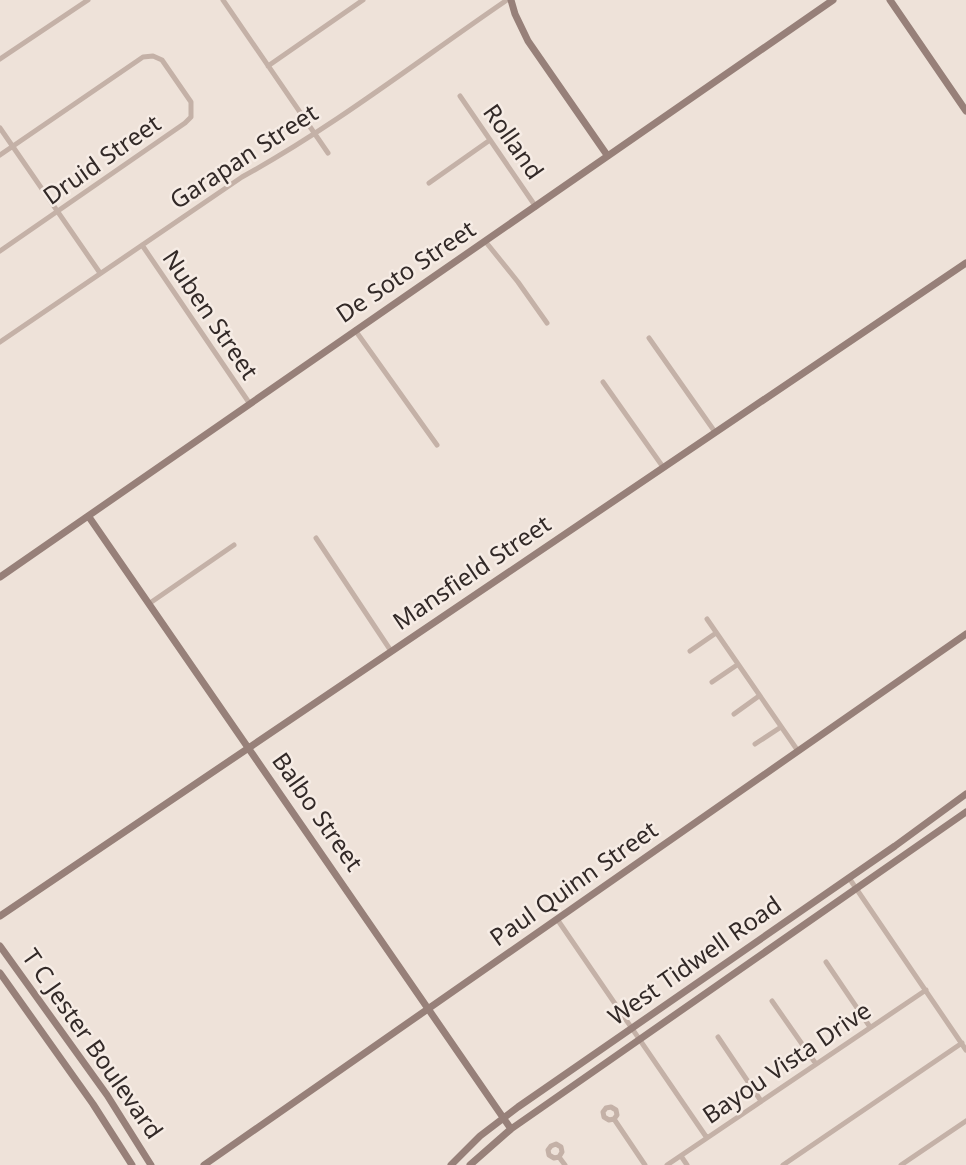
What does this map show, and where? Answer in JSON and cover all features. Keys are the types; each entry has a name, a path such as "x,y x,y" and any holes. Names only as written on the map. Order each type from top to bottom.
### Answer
{"street":[{"path":"0,59 88,0"},
{"path":"268,66 363,0"},
{"path":"509,0 528,41 607,155"},
{"name":"Garapan Street","path":"0,342 509,0"},
{"name":"De Soto Street","path":"0,577 833,0"},
{"path":"890,0 966,111"},
{"path":"224,1 328,153"},
{"name":"Druid Street","path":"0,251 191,117 191,102 162,60 153,56 143,57 12,147"},
{"name":"Rolland","path":"460,96 536,207"},
{"path":"0,128 100,273"},
{"path":"429,183 490,140"},
{"path":"0,155 12,147"},
{"path":"485,242 519,282 547,323"},
{"name":"Nuben Street","path":"142,245 250,404"},
{"name":"Mansfield Street","path":"0,916 966,263"},
{"path":"355,330 437,445"},
{"path":"649,338 715,432"},
{"path":"603,382 663,467"},
{"name":"Balbo Street","path":"89,517 511,1129"},
{"path":"316,538 391,651"},
{"path":"150,603 234,545"},
{"path":"707,619 798,751"},
{"path":"690,651 716,633"},
{"name":"Paul Quinn Street","path":"205,1165 966,634"},
{"path":"712,682 737,665"},
{"path":"734,714 759,696"},
{"path":"755,744 781,727"},
{"name":"West Tidwell Road","path":"451,1165 503,1118 966,794"},
{"name":"West Tidwell Road","path":"470,1165 511,1129 966,812"},
{"path":"931,821 938,833"},
{"path":"849,878 966,1050"},
{"path":"558,919 707,1138"},
{"name":"T C Jester Boulevard","path":"0,946 107,1095 151,1165"},
{"path":"741,953 749,964"},
{"path":"826,962 870,1027"},
{"name":"T C Jester Boulevard","path":"0,973 93,1104 132,1165"},
{"name":"Bayou Vista Drive","path":"667,1165 926,989"},
{"path":"772,1001 816,1064"},
{"path":"33,1019 46,1010"},
{"path":"718,1037 761,1101"},
{"path":"783,1165 962,1043"},
{"path":"93,1104 107,1095"},
{"path":"614,1119 645,1165"},
{"path":"901,1165 966,1121"},
{"path":"681,1156 687,1165"},
{"path":"559,1157 565,1165"}]}
